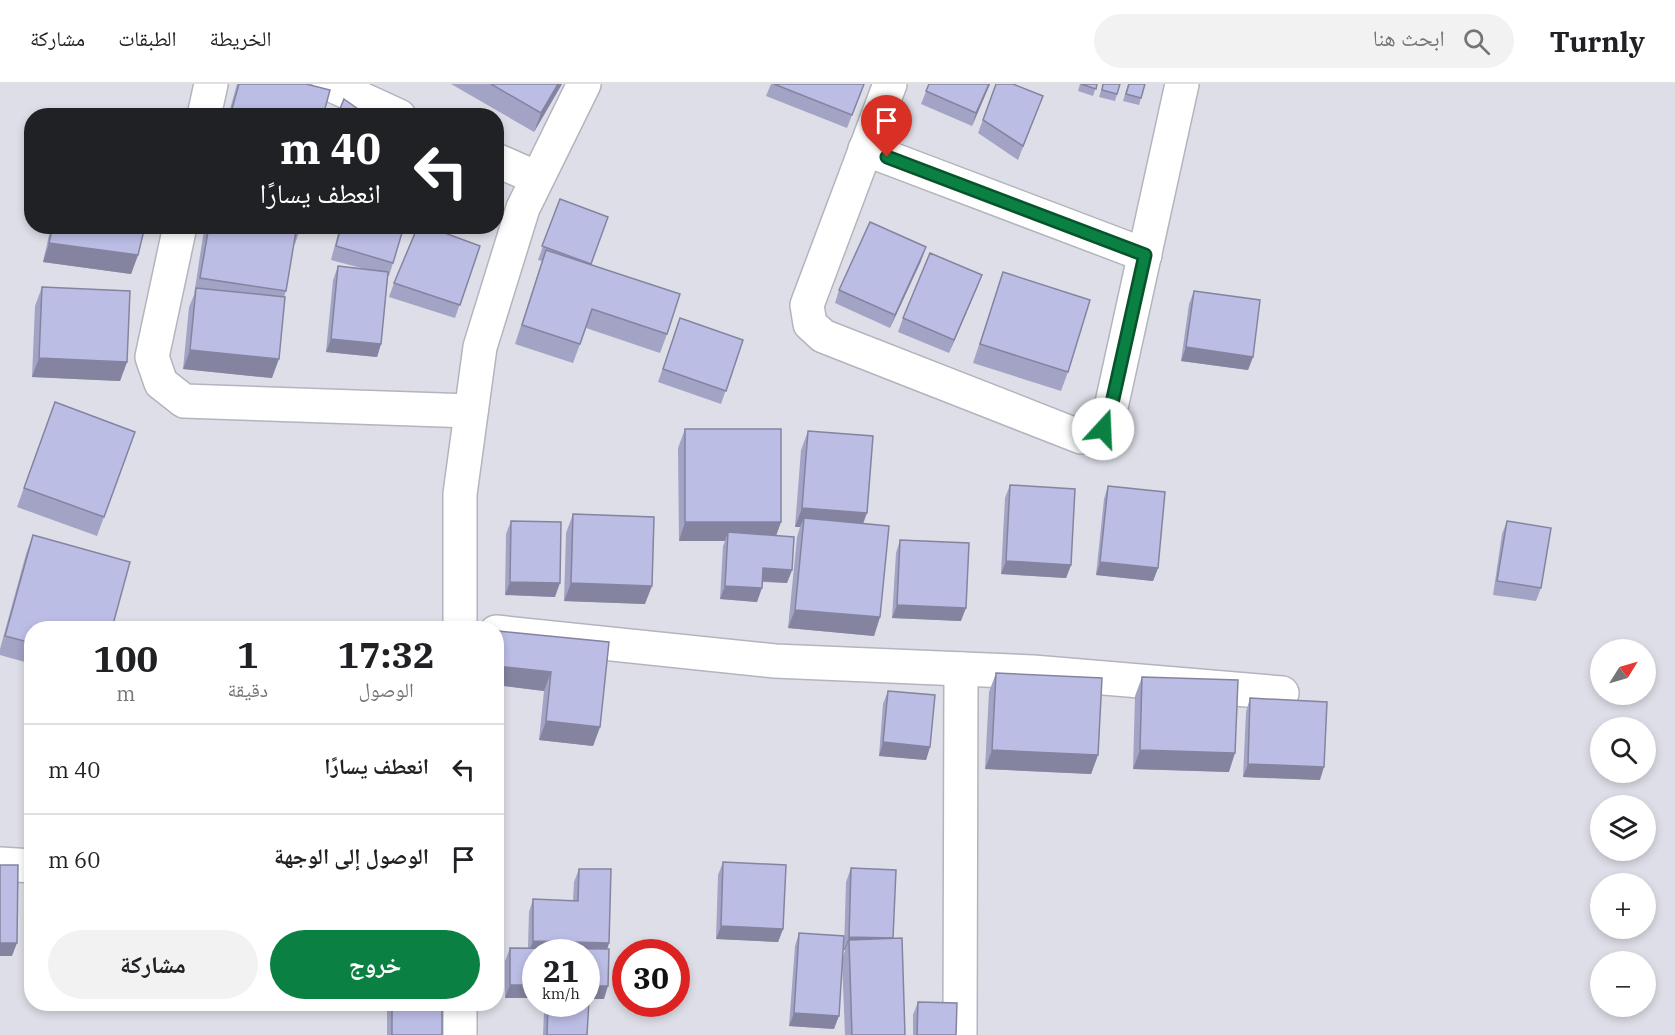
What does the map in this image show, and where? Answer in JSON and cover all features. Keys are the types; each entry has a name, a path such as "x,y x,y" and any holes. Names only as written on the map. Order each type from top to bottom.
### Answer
{"street":[{"path":"206,108 211,84"},
{"path":"329,84 382,108"},
{"path":"460,621 460,494 480,347 523,208 584,84"},
{"path":"890,84 807,305 810,324 823,336 1081,436 1103,429 1112,403 1182,84"},
{"path":"866,149 1145,255"},
{"path":"504,164 537,178"},
{"path":"178,234 152,357 161,383 184,400 471,411"},
{"path":"504,633 775,662 1033,672 1282,693"},
{"path":"960,1035 962,669"},
{"path":"0,864 24,866"},
{"path":"460,1011 460,1035"}],"building":[{"path":"239,84 306,84 330,90 325,108 232,108"},
{"path":"491,84 558,84 541,113"},
{"path":"774,84 864,84 852,115"},
{"path":"929,84 989,84 976,113 926,91"},
{"path":"996,84 1013,84 1043,96 1023,146 983,120"},
{"path":"1081,84 1097,84 1096,89"},
{"path":"1103,84 1120,84 1117,94 1102,90"},
{"path":"1129,84 1145,84 1141,98 1126,94"},
{"path":"344,99 357,108 340,108"},
{"path":"560,199 608,217 591,264 542,246"},
{"path":"870,222 926,247 895,315 839,290"},
{"path":"51,234 143,234 138,255 49,243"},
{"path":"208,234 296,234 286,291 200,278"},
{"path":"339,234 402,234 393,263 336,246"},
{"path":"415,234 448,234 480,246 460,305 394,283"},
{"path":"546,250 680,294 667,334 592,309 580,344 522,325"},
{"path":"930,253 982,275 954,340 903,318"},
{"path":"338,266 388,272 381,344 331,339"},
{"path":"1003,272 1090,300 1068,372 980,344"},
{"path":"42,287 130,291 127,362 39,358"},
{"path":"196,288 285,297 279,359 190,350"},
{"path":"1194,291 1260,300 1253,357 1186,347"},
{"path":"680,318 743,340 726,391 663,369"},
{"path":"55,402 135,432 104,517 24,488"},
{"path":"685,429 781,429 781,522 685,522"},
{"path":"808,431 873,436 867,513 802,508"},
{"path":"1010,485 1075,489 1071,565 1006,561"},
{"path":"1108,486 1165,492 1158,568 1100,562"},
{"path":"573,514 654,517 652,586 571,583"},
{"path":"804,518 889,526 880,617 795,610"},
{"path":"511,521 561,522 560,583 510,582"},
{"path":"1507,521 1551,528 1541,588 1497,581"},
{"path":"728,532 794,537 792,570 763,568 762,588 725,586"},
{"path":"33,535 130,562 114,621 24,621 24,641 5,636"},
{"path":"900,540 969,543 966,608 897,605"},
{"path":"504,632 609,642 600,727 546,721 551,672 504,667"},
{"path":"996,673 1102,678 1098,755 992,750"},
{"path":"1142,677 1238,680 1235,753 1140,750"},
{"path":"888,691 935,695 930,747 883,742"},
{"path":"1250,698 1327,702 1324,767 1248,764"},
{"path":"723,862 786,865 783,929 721,926"},
{"path":"0,865 18,865 17,943 0,943"},
{"path":"851,868 896,870 893,938 849,937"},
{"path":"579,869 611,869 609,943 600,943 600,939 533,939 533,899 578,901"},
{"path":"799,933 844,936 839,1016 794,1013"},
{"path":"902,938 905,1035 852,1035 849,940"},
{"path":"510,948 522,948 522,985 510,985"},
{"path":"600,949 609,949 608,986 600,986"},
{"path":"918,1002 957,1003 956,1035 917,1035"},
{"path":"392,1011 442,1011 442,1035 392,1035"},
{"path":"548,1017 588,1017 587,1035 547,1035"}],"route":[{"path":"887,157 1145,255 1112,403 1103,429"}]}
